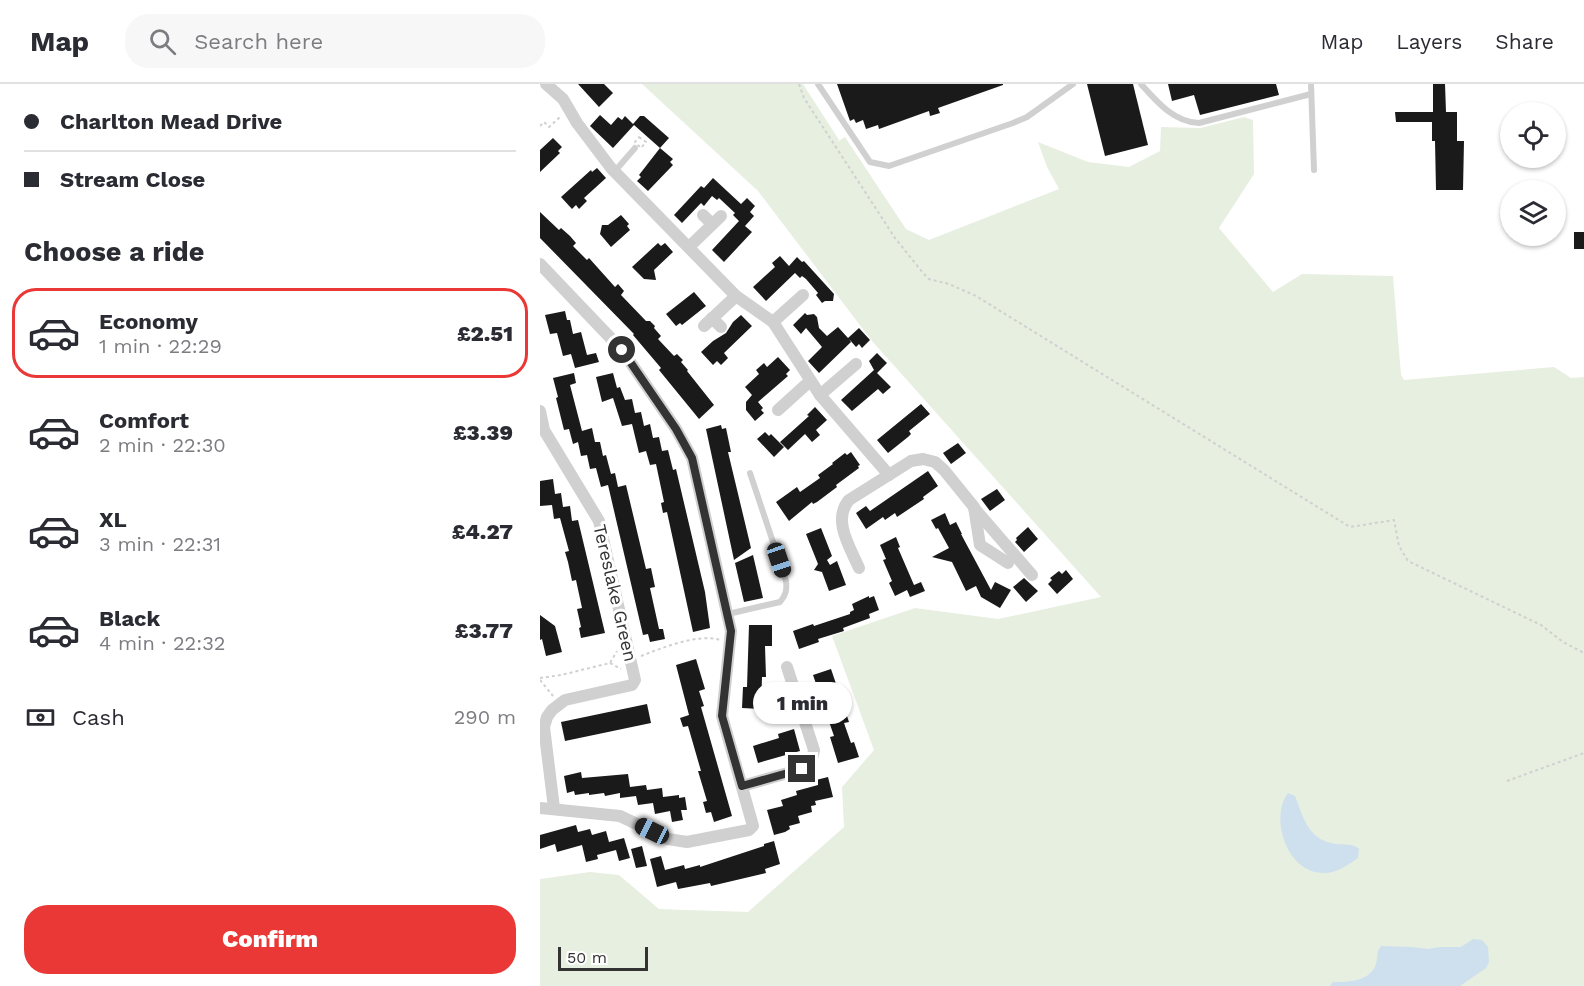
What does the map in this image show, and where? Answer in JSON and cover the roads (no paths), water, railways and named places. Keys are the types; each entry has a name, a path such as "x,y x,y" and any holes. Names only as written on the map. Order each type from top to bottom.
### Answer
{"street":[{"path":"546,84 557,92 614,172 736,296 773,322 820,395 889,475"},
{"path":"689,247 716,220 703,215"},
{"path":"540,264 622,350 676,429 692,458 731,631 722,716 753,826 752,829 695,842 674,841 620,816 540,808"},
{"path":"712,324 736,296"},
{"path":"773,322 800,301"},
{"path":"820,395 856,364"},
{"path":"778,410 810,381"},
{"name":"Tereslake Green","path":"540,411 544,430 599,521 634,683 632,686 559,703 547,717 544,728 554,808"},
{"path":"859,568 842,528 843,507 849,500 911,461 923,459 935,462 944,470 1032,574"},
{"path":"974,507 981,546 1008,563"},
{"path":"742,786 802,769 812,759 814,750 787,667"}],"lane":[{"path":"818,84 870,162 889,166 1027,117 1073,84"},
{"path":"1141,84 1173,116 1187,122 1199,123 1311,94"},
{"path":"1311,84 1314,170"},
{"path":"614,172 635,148"},
{"path":"728,614 780,602 787,589 750,473"}],"water":[{"path":"1288,793 1295,796 1308,827 1313,833 1327,842 1356,847 1359,849 1358,858 1329,873 1311,871 1300,864 1291,855 1281,830 1280,816"},
{"path":"1473,939 1482,940 1488,947 1489,962 1486,968 1460,986 1330,986 1333,982 1364,978 1373,970 1381,946 1428,949 1461,947"}]}
